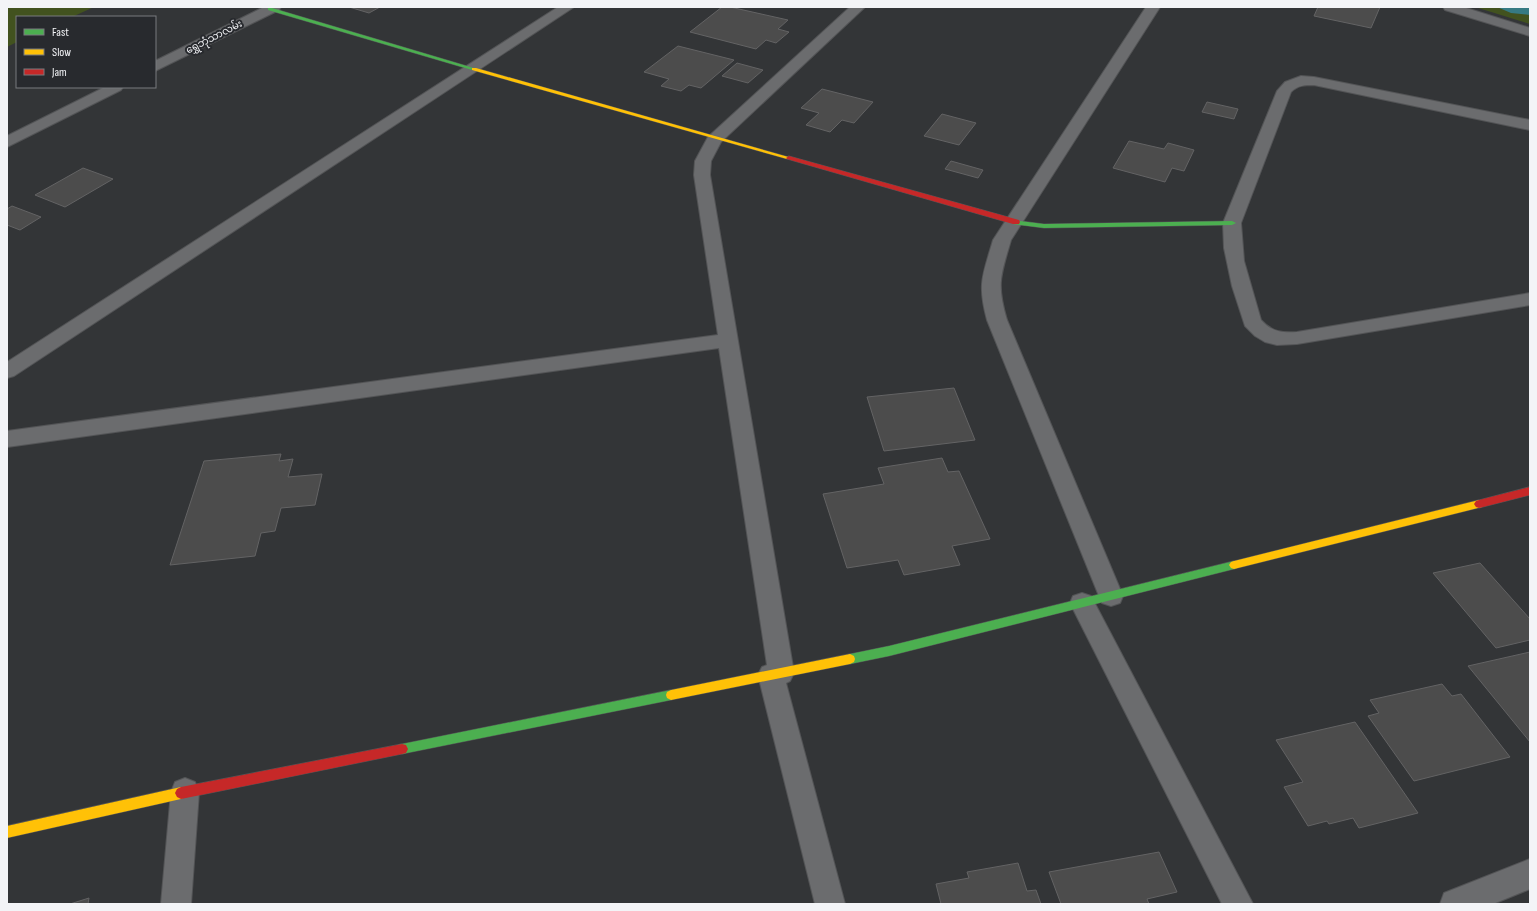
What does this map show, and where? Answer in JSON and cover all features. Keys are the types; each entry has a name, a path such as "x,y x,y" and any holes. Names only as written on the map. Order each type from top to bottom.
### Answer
{"street":[{"path":"7,371 567,7"},
{"path":"830,904 776,674 728,340 702,175 703,161 707,150 717,138 858,7"},
{"path":"1111,596 1005,343 991,299 990,281 1002,240 1153,7"},
{"path":"1450,7 1530,32"},
{"path":"272,8 472,68 1013,222 1044,226 1232,223"},
{"name":"ရွှေဘုံသာလမ်း","path":"156,66 272,8"},
{"path":"1530,125 1314,81 1303,80 1294,82 1287,86 1284,91 1232,223 1234,256 1252,322 1259,330 1270,337 1281,339 1297,338 1530,300"},
{"path":"7,142 114,88"},
{"path":"7,439 728,340"},
{"path":"7,832 185,792 890,651 1530,491"},
{"path":"1082,603 1238,904"},
{"path":"176,904 185,792"},
{"path":"1455,904 1530,874"}],"green space":[{"path":"7,7 94,7 74,16 16,16 16,42 7,47"},
{"path":"1475,7 1530,7 1530,24"}],"water":[{"path":"1497,7 1530,7 1530,15 1511,13"}],"building":[{"path":"349,7 380,7 369,13"},
{"path":"722,7 730,7 788,20 778,29 789,32 776,43 766,40 756,49 690,32"},
{"path":"1318,7 1380,7 1371,28 1314,16"},
{"path":"678,46 734,60 701,88 689,85 681,91 661,86 669,79 644,72"},
{"path":"737,63 763,70 748,83 722,76"},
{"path":"822,89 873,102 854,123 842,120 830,132 806,125 819,113 801,108"},
{"path":"1207,102 1238,109 1234,119 1202,112"},
{"path":"942,114 976,123 959,145 924,136"},
{"path":"1129,141 1164,149 1168,143 1194,150 1184,171 1172,168 1165,182 1113,168"},
{"path":"951,161 983,170 978,178 945,169"},
{"path":"83,168 113,179 65,207 35,195"},
{"path":"12,206 41,217 20,230 7,225 7,209"},
{"path":"954,388 975,440 884,451 867,397"},
{"path":"281,454 279,461 293,459 288,477 322,474 315,505 281,508 275,531 261,533 255,556 170,565 204,461"},
{"path":"942,458 948,472 959,471 990,539 952,546 960,565 904,575 898,560 847,568 823,494 884,484 878,468"},
{"path":"1480,563 1530,619 1530,640 1496,648 1433,573"},
{"path":"1530,652 1530,742 1468,666"},
{"path":"1442,684 1452,696 1461,694 1510,757 1414,781 1368,716 1379,713 1370,700"},
{"path":"1355,722 1418,813 1359,828 1353,818 1329,824 1327,821 1308,826 1284,787 1303,782 1276,740"},
{"path":"1159,852 1177,892 1147,899 1149,904 1061,904 1049,872"},
{"path":"1018,863 1027,891 1036,890 1041,904 941,904 936,884 969,878 967,872"},
{"path":"89,898 88,904 70,904"}],"traffic: fast":[{"path":"270,9 474,69"},
{"path":"1016,222 1044,226 1232,223"},
{"path":"850,659 889,651 1234,565"},
{"path":"402,749 671,695"}],"traffic: slow":[{"path":"474,69 789,158"},
{"path":"1234,565 1479,504"},
{"path":"671,695 850,659"},
{"path":"7,832 181,793"}],"traffic: jam":[{"path":"789,158 1016,222"},
{"path":"1479,504 1530,491"},
{"path":"181,793 402,749"}]}
